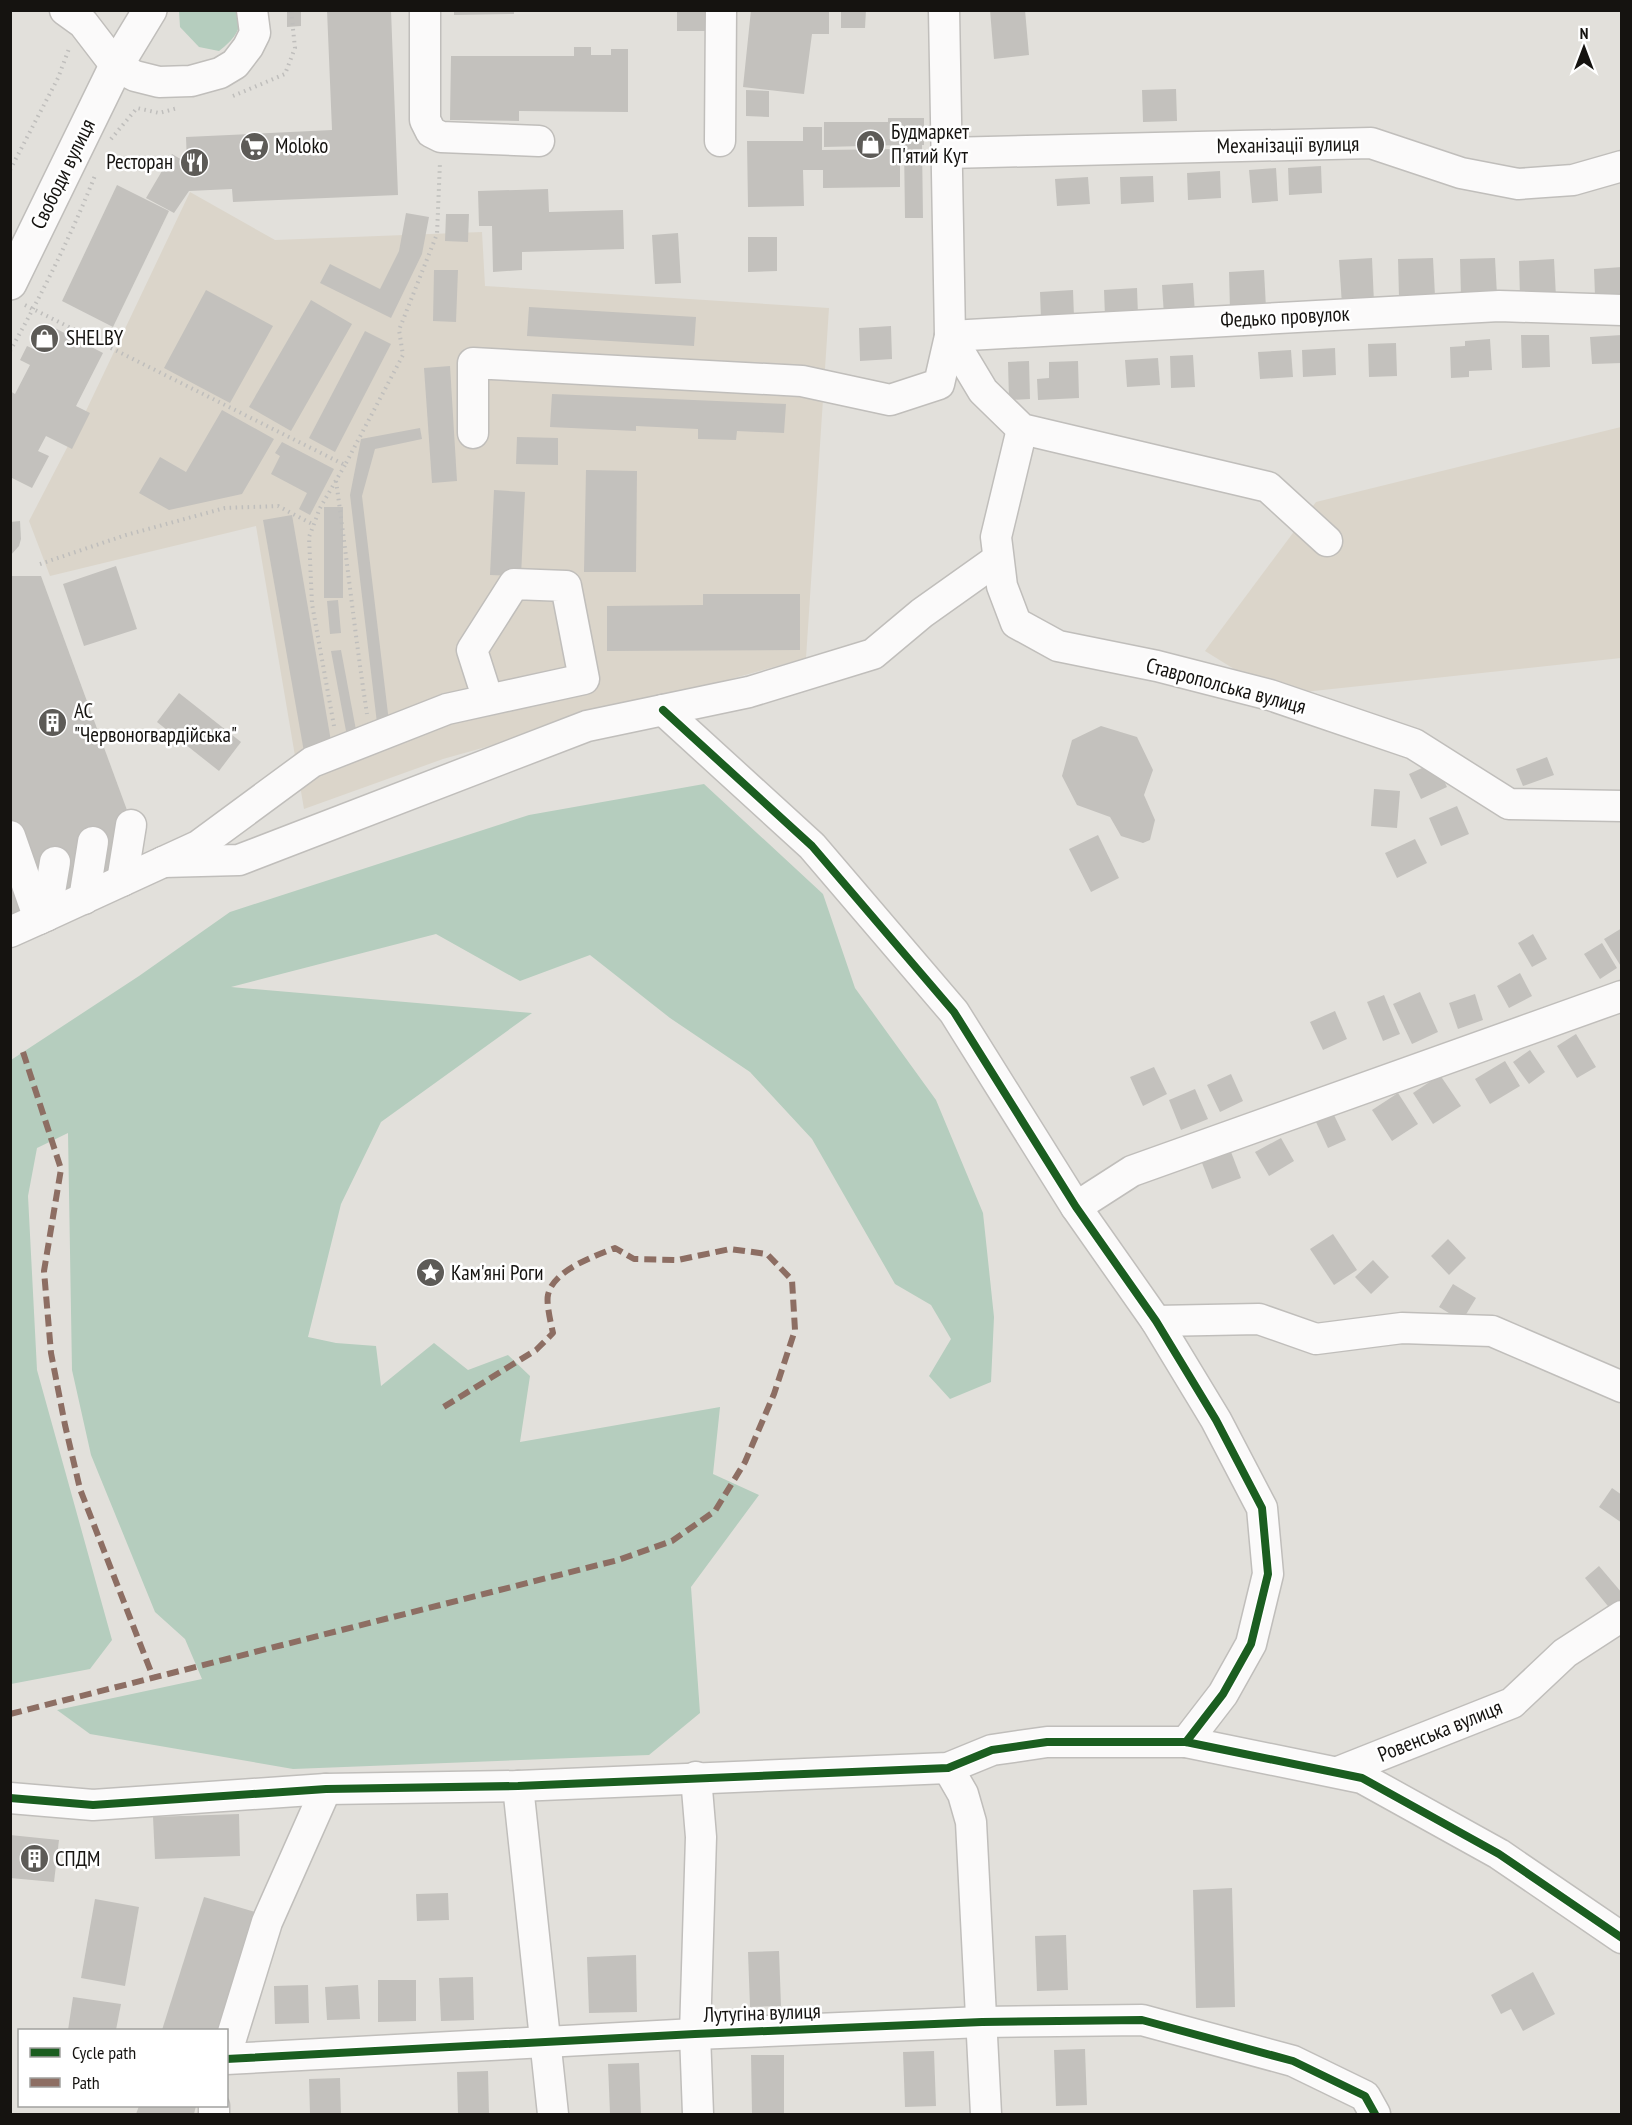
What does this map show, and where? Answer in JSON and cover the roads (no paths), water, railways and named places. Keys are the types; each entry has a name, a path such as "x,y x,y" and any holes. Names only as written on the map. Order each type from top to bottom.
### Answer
{"main road":[{"name":"Свободи вулиця","path":"16,293 116,66 150,10"}],"street":[{"path":"65,10 83,23 116,66 135,76 159,82 191,81 220,73 235,64 255,33 252,10"},
{"path":"425,10 425,120 431,132 441,137 539,141"},
{"path":"720,141 721,10"},
{"path":"939,384 950,336 944,10"},
{"name":"Механізації вулиця","path":"947,153 1371,143 1461,173 1518,184 1573,180 1622,166"},
{"name":"Федько провулок","path":"950,336 1499,306 1622,310"},
{"path":"950,336 983,391 1022,429 1268,487 1327,541"},
{"path":"473,433 464,361 802,381 890,400 939,384 983,391"},
{"name":"Ставрополська вулиця","path":"1022,429 996,537 1002,586 1016,623 1058,646 1157,666 1270,695 1414,744 1509,804 1622,806"},
{"path":"163,862 239,860 587,726 749,692 873,654 922,613 998,559"},
{"path":"10,932 198,846 312,762 447,709 488,700"},
{"path":"663,710 812,846 954,1012 1076,1207 1156,1321 1216,1420 1262,1508 1268,1574 1251,1644 1223,1694 1186,1742"},
{"path":"10,836 76,902"},
{"path":"76,902 92,843"},
{"path":"76,902 92,843"},
{"path":"76,902 92,843"},
{"path":"1076,1207 1132,1171 1622,996"},
{"path":"1156,1321 1259,1319 1316,1338 1402,1328 1492,1331 1622,1387"},
{"name":"Ровенська вулиця","path":"1338,1772 1512,1703 1565,1653 1622,1616"},
{"path":"10,1798 93,1805 326,1789 519,1786 948,1768 992,1750 1047,1742 1186,1742 1362,1778 1499,1854 1622,1938"},
{"path":"948,1768 963,1794 971,1822 986,2115"},
{"path":"696,1777 701,1837 695,2034 698,2115"},
{"path":"519,1786 553,2115"},
{"path":"228,2050 267,1922 326,1789"},
{"name":"Лутугіна вулиця","path":"228,2057 982,2022 1142,2020 1293,2061 1365,2097 1374,2115"}],"place":[{"name":"Будмаркет П'ятий Кут","path":"870,144"},
{"name":"Moloko","path":"254,146"},
{"name":"Ресторан","path":"194,162"},
{"name":"SHELBY","path":"45,338"},
{"name":"АС \"Червоногвардійська\"","path":"53,723"},
{"name":"Кам'яні Роги","path":"430,1273"},
{"name":"СПДМ","path":"34,1859"}]}
